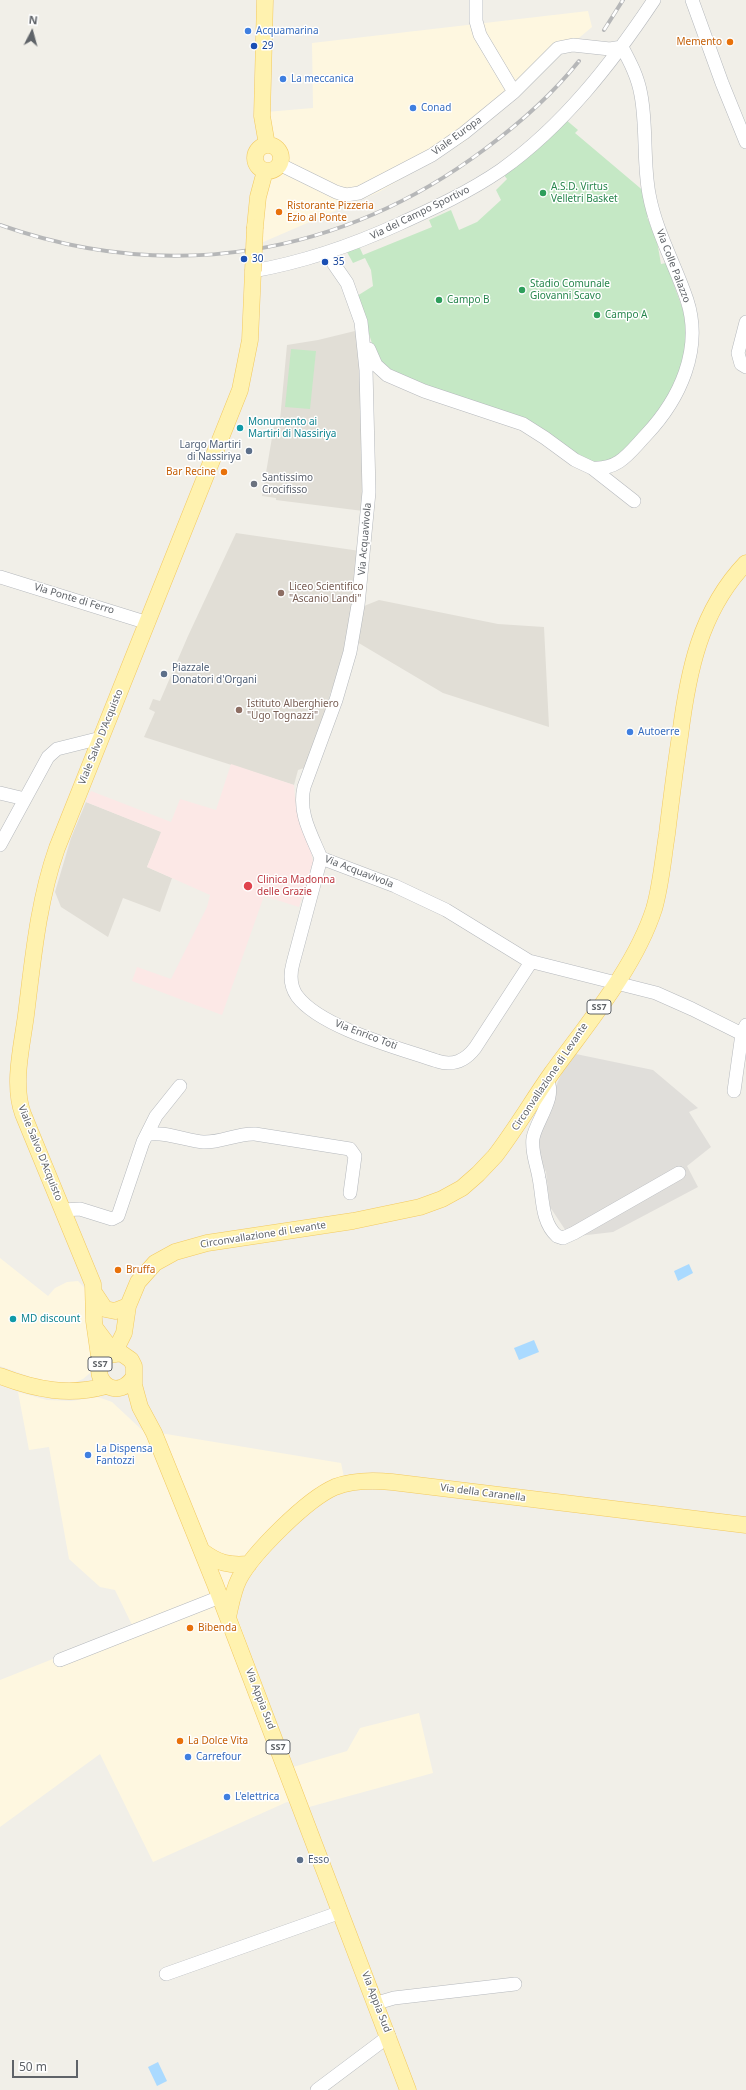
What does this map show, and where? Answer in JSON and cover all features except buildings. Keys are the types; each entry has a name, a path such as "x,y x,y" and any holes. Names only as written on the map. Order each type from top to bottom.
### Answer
{"main road":[{"path":"265,0 262,116 267,146"},
{"path":"267,146 273,146 279,152 279,164 274,170 265,171 257,166 254,158 257,150 267,146"},
{"name":"Viale Salvo D'Acquisto","path":"99,1366 94,1313 95,1294 89,1272 21,1110 18,1096 18,1077 34,946 48,882 61,837 242,384 250,340 252,271 258,196 265,171"},
{"name":"Circonvallazione di Levante","path":"114,1353 127,1324 128,1306 134,1290 149,1269 181,1250 207,1243 402,1212 428,1205 448,1196 474,1178 495,1156 616,982 643,935 656,899 685,694 695,651 717,600 746,563"},
{"path":"95,1294 105,1309 115,1311 128,1306"},
{"name":"SS7","path":"127,1324 131,1360 134,1372 133,1378"},
{"path":"96,1329 114,1353"},
{"name":"SS7","path":"131,1360 121,1353 108,1354 99,1366 102,1381 140,1407"},
{"path":"68,1392 88,1382 99,1366"},
{"path":"0,1376 45,1390 68,1392 124,1387 133,1378"},
{"name":"Via Appia Sud","path":"133,1378 140,1407 154,1433 218,1590 377,2003 408,2090"},
{"name":"Via della Caranella","path":"218,1590 249,1564 295,1515 315,1498 343,1484 369,1480 746,1525"},
{"path":"202,1551 222,1563 233,1565 249,1564"},
{"name":"Via della Caranella","path":"228,1617 235,1589 249,1564"}],"street":[{"path":"476,0 476,21 480,35 514,92"},
{"name":"Via del Campo Sportivo","path":"252,271 294,264 327,254 381,232 442,204 500,171 555,122 593,82 622,47 654,0"},
{"path":"692,0 718,74 746,142"},
{"name":"Viale Europa","path":"279,164 336,192 346,195 359,193 432,155 464,133 514,92 558,48 574,45 610,49 622,47"},
{"name":"Via Colle Palazzo","path":"592,468 608,468 617,464 651,430 668,407 681,383 690,360 692,347 687,301 662,241 652,210 647,182 641,93 634,72 622,47"},
{"name":"Via Acquavivola","path":"327,254 347,283 361,322 366,370 369,492 358,612 352,644 343,680 304,787 302,802 304,818 321,858 387,883 433,904 467,922 515,954 530,962 616,982 674,1001 745,1032"},
{"path":"361,322 374,363 385,374 424,391 523,424 575,460 592,468 634,501"},
{"path":"746,322 738,357 741,364 746,367"},
{"name":"Via Ponte di Ferro","path":"0,577 148,622"},
{"path":"0,845 24,799 45,762 52,753 57,749 101,738"},
{"path":"0,793 24,799"},
{"name":"Via Enrico Toti","path":"321,858 293,963 291,980 300,998 333,1022 437,1062 455,1063 465,1058 475,1048 530,962"},
{"path":"734,1091 745,1032"},
{"path":"547,1080 550,1093 536,1126 532,1146 543,1207 550,1226 557,1236 563,1238 574,1233 679,1173"},
{"name":"Viale Salvo D'Acquisto","path":"63,1210 80,1208 118,1220 140,1151 147,1135 156,1116 180,1086"},
{"path":"147,1135 156,1134 208,1142 218,1142 244,1134 256,1134 350,1149 355,1156 350,1193"},
{"path":"60,1660 218,1590"},
{"path":"166,1974 341,1912"},
{"path":"377,2003 394,1998 515,1984"},
{"path":"317,2090 389,2036"}],"shaded area":[{"path":"588,11 592,27 561,53 464,142 379,192 261,243 266,112 313,108 312,43"},
{"path":"359,330 363,511 276,500 276,498 262,496 275,420 280,420 287,345 318,340"},
{"path":"236,533 360,551 344,658 330,694 328,707 307,767 298,770 294,785 144,737 155,712 149,709 153,699 160,701 188,636"},
{"path":"379,600 498,624 544,627 549,727 443,693 357,642 364,606"},
{"name":"Clinica Madonna delle Grazie","path":"231,764 294,785 296,808 311,851 313,862 299,907 264,896 222,1015 132,981 137,967 171,979 207,907 210,895 147,867 161,832 86,802 91,791 171,822 180,799 216,810"},
{"path":"86,802 162,832 147,867 172,878 160,912 123,898 108,937 61,907 55,892 71,838"},
{"path":"571,1053 653,1070 698,1108 689,1112 711,1147 687,1166 698,1187 613,1232 570,1237 550,1207 546,1172 535,1148 537,1127"},
{"path":"0,1258 48,1296 55,1288 67,1282 78,1281 85,1288 85,1313 92,1361 90,1373 83,1379 73,1383 42,1381 0,1366"},
{"path":"18,1392 47,1400 71,1401 98,1397 112,1402 142,1430 341,1463 347,1491 327,1498 308,1511 278,1542 238,1591 236,1614 293,1767 347,1751 360,1728 419,1713 433,1773 309,1807 287,1802 153,1862 100,1754 0,1827 0,1680 133,1627 115,1590 100,1587 69,1559 49,1447 29,1450"}],"green space":[{"name":"Stadio Comunale Giovanni Scavo","path":"565,119 578,130 575,133 646,193 651,215 647,217 657,241 661,264 666,263 687,321 684,371 652,423 613,462 592,463 524,420 388,372 376,356 357,296 373,286 371,270 365,258 353,263 347,252 359,246 363,255 432,227 429,220 451,210 459,230 477,222 501,200 496,190 507,179 503,174"},
{"path":"291,349 316,351 310,409 285,407"}],"water":[{"path":"689,1264 693,1273 678,1281 674,1271"},
{"path":"534,1340 539,1352 519,1360 514,1348"},
{"path":"158,2062 167,2081 157,2086 148,2067"}],"railway":[{"path":"604,30 623,0"},
{"path":"0,225 64,243 127,253 190,256 253,250 314,236 373,214 430,185 485,149 511,129 547,97 579,61"}],"place":[{"name":"Acquamarina","path":"248,31"},
{"name":"Memento","path":"730,42"},
{"name":"29","path":"254,46"},
{"name":"La meccanica","path":"283,79"},
{"name":"Conad","path":"413,108"},
{"name":"A.S.D. Virtus Velletri Basket","path":"543,193"},
{"name":"Ristorante Pizzeria Ezio al Ponte","path":"279,212"},
{"name":"30","path":"244,259"},
{"name":"35","path":"325,262"},
{"name":"Stadio Comunale Giovanni Scavo","path":"522,290"},
{"name":"Campo B","path":"439,300"},
{"name":"Campo A","path":"597,315"},
{"name":"Monumento ai Martiri di Nassiriya","path":"240,428"},
{"name":"Largo Martiri di Nassiriya","path":"249,451"},
{"name":"Bar Recine","path":"224,472"},
{"name":"Santissimo Crocifisso","path":"254,484"},
{"name":"Liceo Scientifico \"Ascanio Landi\"","path":"281,593"},
{"name":"Piazzale Donatori d'Organi","path":"164,674"},
{"name":"Istituto Alberghiero \"Ugo Tognazzi\"","path":"239,710"},
{"name":"Autoerre","path":"630,732"},
{"name":"Clinica Madonna delle Grazie","path":"248,886"},
{"name":"Bruffa","path":"118,1270"},
{"name":"MD discount","path":"13,1319"},
{"name":"La Dispensa Fantozzi","path":"88,1455"},
{"name":"Bibenda","path":"190,1628"},
{"name":"La Dolce Vita","path":"180,1741"},
{"name":"Carrefour","path":"188,1757"},
{"name":"L'elettrica","path":"227,1797"},
{"name":"Esso","path":"300,1860"}]}
